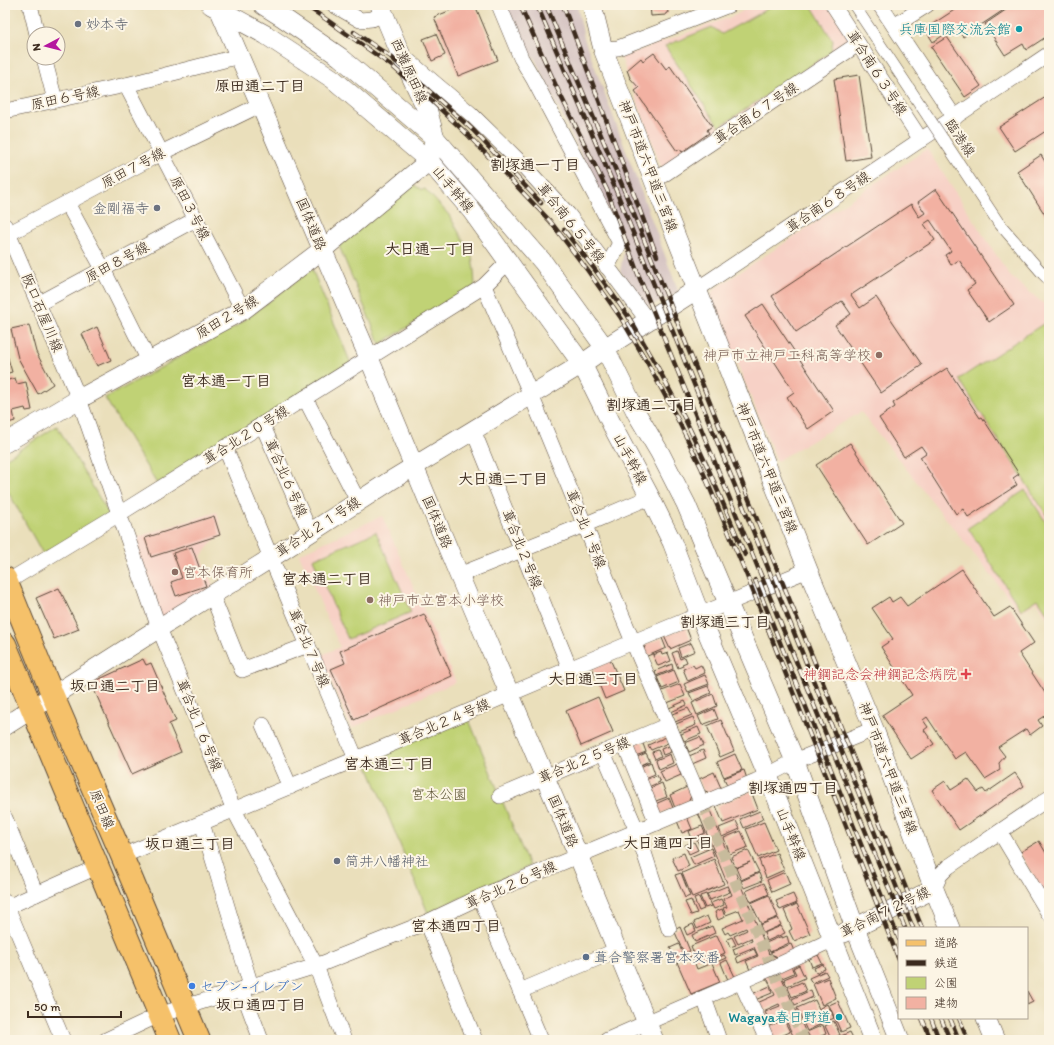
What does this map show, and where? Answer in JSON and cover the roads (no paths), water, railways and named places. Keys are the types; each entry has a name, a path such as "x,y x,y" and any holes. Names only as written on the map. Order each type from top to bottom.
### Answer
{"main road":[{"name":"原田線","path":"6,580 53,696 199,1040"},
{"name":"原田線","path":"5,644 170,1040"}],"street":[{"path":"30,5 35,26"},
{"name":"山手幹線","path":"263,5 282,16 340,56 435,138 543,262 605,348 637,414 660,453 686,504 795,761 855,928 900,1040"},
{"path":"334,5 360,20 372,19 382,10"},
{"path":"499,5 521,58 620,243 607,267"},
{"name":"神戸市道六甲道三宮線","path":"592,5 603,49 696,290 808,570 874,729 934,890 950,927"},
{"path":"603,49 618,48 729,5"},
{"name":"葺合南６３号線","path":"833,5 921,140"},
{"name":"臨港線","path":"854,5 998,222 1049,280"},
{"path":"880,5 955,118"},
{"path":"894,26 926,5"},
{"name":"山手幹線","path":"217,7 266,35 333,79 429,161 471,210 582,364 672,542 700,615 768,776 873,1040"},
{"name":"国体道路","path":"217,7 240,56 260,106 369,358 651,1032"},
{"name":"西灘原田線","path":"382,10 428,112 435,138"},
{"name":"葺合南６７号線","path":"654,181 858,44"},
{"name":"葺合南６８号線","path":"605,348 696,290 1049,54"},
{"name":"葺合南６５号線","path":"401,55 471,114 521,163 568,214 648,321"},
{"name":"原田６号線","path":"5,111 126,85 240,56"},
{"path":"46,66 55,100"},
{"name":"原田３号線","path":"126,85 243,310"},
{"name":"原田７号線","path":"7,230 67,203 161,153 260,106"},
{"path":"429,161 435,138"},
{"name":"原田２号線","path":"5,443 79,399 243,310 322,250 429,161"},
{"path":"67,203 103,269 149,361"},
{"name":"原田８号線","path":"38,304 196,219"},
{"name":"阪口石屋川線","path":"7,230 79,399"},
{"path":"484,286 508,262"},
{"name":"葺合北２０号線","path":"6,580 119,514 484,286"},
{"name":"葺合北１号線","path":"484,286 702,804"},
{"name":"葺合北２１号線","path":"5,726 271,558 413,466 582,364 605,348"},
{"path":"305,398 358,501"},
{"name":"葺合北１６号線","path":"79,399 159,628 234,810 316,966 344,1040"},
{"name":"葺合北６号線","path":"262,424 310,532"},
{"name":"葺合北２号線","path":"473,430 570,669"},
{"name":"葺合北７号線","path":"225,447 356,759"},
{"path":"459,575 650,497"},
{"name":"葺合北２４号線","path":"122,856 808,570"},
{"path":"212,595 242,670 308,645"},
{"path":"263,725 290,787"},
{"name":"葺合北２５号線","path":"500,796 544,776 668,725"},
{"name":"葺合北２６号線","path":"115,1038 159,1015 316,966 427,922 480,897 768,776 795,761 874,729"},
{"path":"624,743 657,823"},
{"path":"603,752 637,831 669,928"},
{"name":"葺合南７２号線","path":"833,938 934,890 940,875 948,867 1049,798"},
{"path":"5,818 36,894"},
{"path":"202,823 261,1040"},
{"path":"1000,832 1049,914"},
{"path":"63,1040 6,906 97,867"},
{"path":"480,897 541,1040"},
{"path":"427,922 474,1040"},
{"path":"606,1040 651,1032 704,998 772,968 833,938"},
{"path":"520,991 617,950"},
{"path":"741,982 767,1040"},
{"path":"704,998 719,1040"},
{"path":"986,1019 995,1040"}],"tunnel":[{"path":"702,804 804,1040"}],"railway":[{"path":"305,5 392,66 467,134 550,221 621,318 647,362 701,467 747,576 898,957"},
{"path":"520,5 556,86 607,190 638,274 905,927"},
{"path":"537,5 615,188 913,927"},
{"path":"546,5 622,185 922,927"},
{"path":"563,5 657,256"},
{"path":"354,32 391,57 473,130 541,203"},
{"path":"564,230 628,316 657,366 686,421 708,468 745,555"},
{"path":"755,580 898,937"},
{"path":"922,1019 931,1040"},
{"path":"931,1019 939,1040"},
{"path":"941,1019 950,1040"},
{"path":"950,1019 959,1040"},
{"path":"959,1019 968,1040"}],"place":[{"name":"妙本寺","path":"78,24"},
{"name":"兵庫国際交流会館","path":"1019,29"},
{"name":"金剛福寺","path":"157,208"},
{"name":"神戸市立神戸工科高等学校","path":"879,355"},
{"name":"宮本保育所","path":"175,572"},
{"name":"神戸市立宮本小学校","path":"370,600"},
{"name":"神鋼記念会神鋼記念病院","path":"966,674"},
{"name":"筒井八幡神社","path":"337,861"},
{"name":"葺合警察署宮本交番","path":"586,957"},
{"name":"セブン-イレブン","path":"192,986"},
{"name":"Wagaya春日野道","path":"839,1017"}],"district":[{"name":"原田通二丁目","path":"260,86"},
{"name":"割塚通一丁目","path":"535,165"},
{"name":"大日通一丁目","path":"430,249"},
{"name":"宮本通一丁目","path":"226,381"},
{"name":"割塚通二丁目","path":"651,405"},
{"name":"大日通二丁目","path":"503,479"},
{"name":"宮本通二丁目","path":"327,579"},
{"name":"割塚通三丁目","path":"725,622"},
{"name":"大日通三丁目","path":"593,679"},
{"name":"坂口通二丁目","path":"115,686"},
{"name":"宮本通三丁目","path":"389,764"},
{"name":"割塚通四丁目","path":"793,788"},
{"name":"大日通四丁目","path":"668,843"},
{"name":"坂口通三丁目","path":"190,844"},
{"name":"宮本通四丁目","path":"456,926"},
{"name":"坂口通四丁目","path":"261,1005"}],"park label":[{"name":"宮本公園","path":"439,794"}]}
